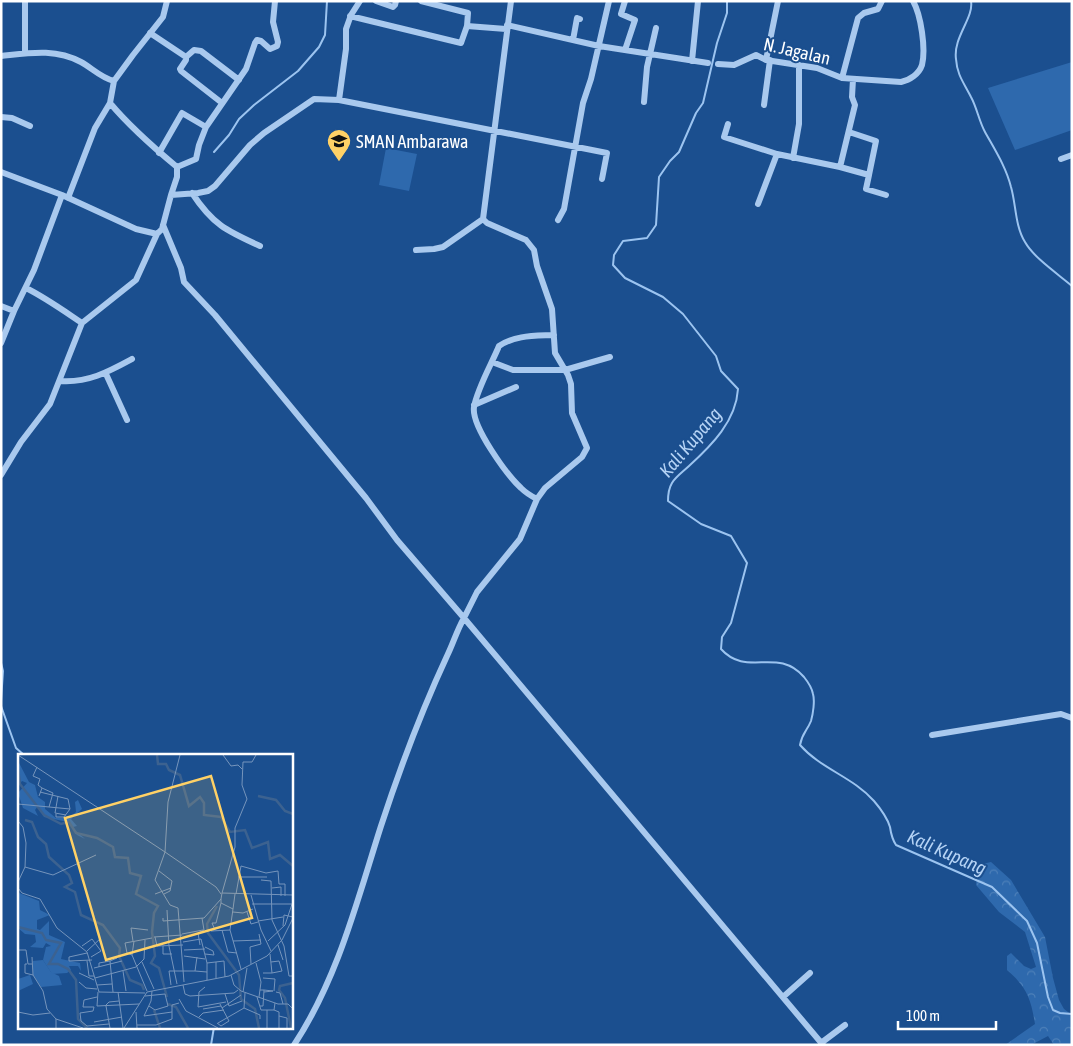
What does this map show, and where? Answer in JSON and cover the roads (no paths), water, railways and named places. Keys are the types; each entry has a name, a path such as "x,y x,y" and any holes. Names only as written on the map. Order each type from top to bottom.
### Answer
{"street":[{"path":"25,1 25,53"},
{"path":"1,343 95,128 110,103 114,81 163,17 167,1"},
{"path":"177,167 196,159 206,127 246,70 257,40 270,49 277,46 278,42 273,15 275,1"},
{"path":"339,100 346,49 346,29 350,16 360,1"},
{"path":"376,1 393,7 396,1"},
{"path":"350,16 460,43 467,26 468,13 421,1"},
{"path":"294,1045 307,1023 340,955 410,743 464,618 477,592 520,539 537,499 545,488 582,457 586,448 572,412 571,384 555,353 552,309 537,266 534,250 526,240 486,223 483,218 506,27 511,1"},
{"path":"558,220 564,209 583,103 609,1"},
{"path":"625,1 621,14 636,20 625,50"},
{"path":"692,61 698,1"},
{"path":"764,105 768,60 778,1"},
{"name":"N. Jagalan","path":"842,78 858,18 864,13 878,9 882,1"},
{"name":"N. Jagalan","path":"718,64 734,65 756,55 768,60 817,68 842,78 901,82 909,80 917,74 922,66 923,53 918,11 913,1"},
{"path":"573,40 577,18 580,19"},
{"path":"467,26 506,27 599,46 708,63"},
{"path":"644,102 649,53 656,28"},
{"path":"150,33 186,57"},
{"path":"222,103 181,71 180,69 186,57 194,50 201,51 239,80"},
{"path":"1,56 54,52 84,64 102,77 114,81"},
{"path":"793,158 799,124 799,65"},
{"path":"840,167 855,105 852,97 853,79"},
{"path":"172,195 208,191 215,186 250,145 264,133 314,99 321,98 607,153 602,179"},
{"path":"110,103 124,120 177,167"},
{"path":"160,153 182,113 206,127"},
{"path":"1,117 12,118 30,126"},
{"path":"728,124 724,137 777,154 869,174"},
{"path":"849,132 876,141 866,189 886,195"},
{"path":"758,204 777,154"},
{"path":"1060,159 1072,155"},
{"path":"1,475 21,442 50,404 82,323 136,280 156,234 160,232 163,225 177,177 177,167"},
{"path":"1,172 136,228 156,234"},
{"path":"192,193 204,211 218,225 260,246"},
{"path":"416,250 434,250 443,247 483,218"},
{"path":"163,225 181,268 184,282 215,314 366,498 397,540 822,1044 845,1025"},
{"path":"26,288 45,298 54,306 82,323"},
{"path":"1,306 14,311"},
{"path":"537,499 526,493 504,468 488,445 477,420 474,405 499,346 506,341 517,338 554,335"},
{"path":"492,362 520,371 565,370 610,357"},
{"path":"60,381 75,382 95,378 132,359"},
{"path":"106,374 127,420"},
{"path":"474,405 516,387"},
{"path":"932,735 1061,714 1072,718"},
{"path":"783,997 810,973"}],"waterway":[{"path":"214,152 229,135 239,119 298,71 319,47 325,35 327,1"},
{"name":"Kali Kupang","path":"727,1 727,13 717,43 703,103 696,113 679,152 659,177 656,225 647,238 623,241 614,255 613,265 625,278 663,297 683,314 716,356 721,371 738,389 733,412 728,422 706,450 674,480 669,489 668,501 701,524 731,536 747,563 731,623 722,637 721,649 731,657 741,661 783,664 794,668 804,677 812,690 814,704 811,721 800,745 817,761 857,786 874,801 887,820 896,845 992,887 1027,921 1037,943 1048,997 1053,1010 1072,1014"},
{"path":"971,1 970,14 960,35 956,51 959,74 973,101 983,128 1006,172 1013,194 1019,229 1025,242 1040,260 1072,286"},
{"path":"1,663 3,671 1,701"},
{"path":"1,706 16,748 23,754"},
{"path":"211,1045 214,1028"}],"place":[{"name":"SMAN Ambarawa","path":"339,162"}]}
